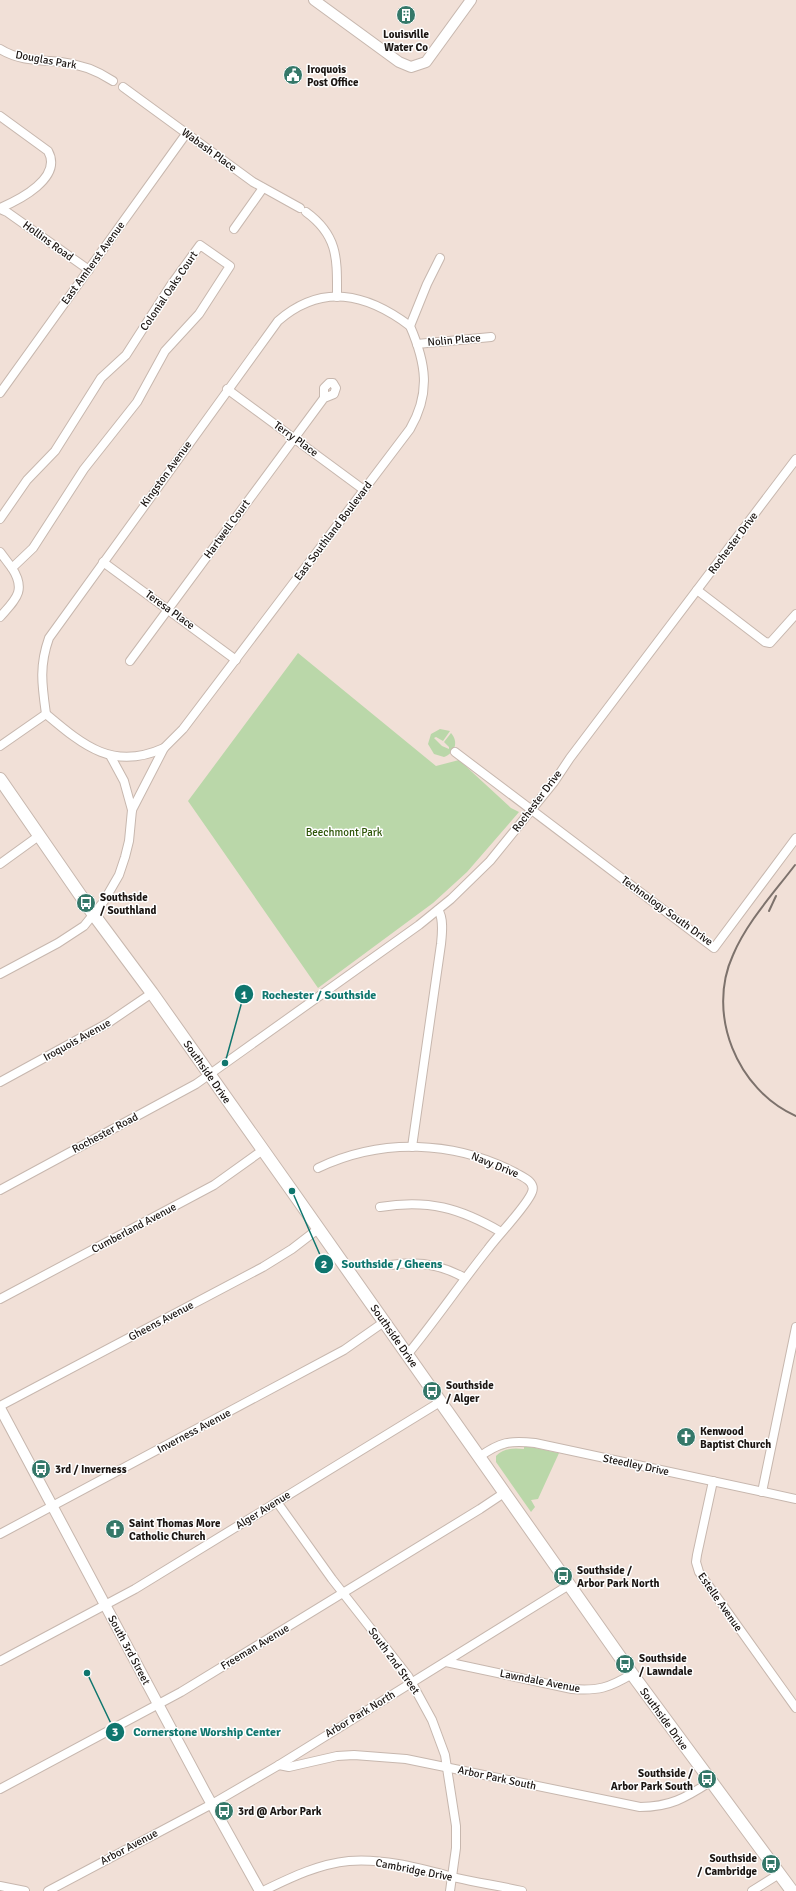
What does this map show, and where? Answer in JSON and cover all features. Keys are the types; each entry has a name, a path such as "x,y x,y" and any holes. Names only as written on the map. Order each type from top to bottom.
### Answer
{"main road":[{"name":"Southside Drive","path":"0,779 94,915 152,993 632,1674 710,1782 792,1891"}],"street":[{"path":"314,0 399,62 411,67 426,62 471,0"},
{"name":"Douglas Park","path":"0,49 26,59 62,62 81,66 113,81"},
{"name":"Wabash Place","path":"123,87 186,134 263,188 303,210 320,224 333,244 337,262 337,297"},
{"path":"0,116 48,151 51,160 47,173 32,192 2,210"},
{"name":"East Amherst Avenue","path":"0,393 186,134"},
{"path":"234,229 263,188"},
{"name":"Hollins Road","path":"2,210 88,270"},
{"name":"Colonial Oaks Court","path":"0,519 27,480 55,451 101,378 126,355 171,285 200,245 230,266 199,314 165,351 137,402 84,469 33,548 12,568"},
{"path":"410,326 427,284 440,258"},
{"name":"Kingston Avenue","path":"46,714 41,677 45,649 50,638 273,326 288,312 309,301 327,297 348,297 366,301 396,316 410,326"},
{"name":"East Southland Boulevard","path":"132,810 149,780 164,748 183,729 410,429 421,406 424,375 417,344 410,326"},
{"name":"Nolin Place","path":"417,344 491,337"},
{"name":"Terry Place","path":"227,389 364,490"},
{"name":"Hartwell Court","path":"130,661 324,398"},
{"name":"Rochester Drive","path":"209,1074 438,910 490,861 554,782 570,758 796,459"},
{"path":"0,552 18,577 19,592 14,602 0,617"},
{"name":"Teresa Place","path":"103,562 169,609 236,660"},
{"path":"697,590 765,642 770,642 776,638 796,614"},
{"path":"0,746 46,714 73,737 111,757 141,756 164,748"},
{"path":"455,752 530,810"},
{"path":"0,974 58,943 84,926 104,901 119,874 129,841 132,810 124,781 111,757"},
{"name":"Technology South Drive","path":"530,810 714,948 796,838"},
{"path":"0,864 40,835"},
{"path":"412,1147 441,944 441,920 438,910"},
{"name":"Iroquois Avenue","path":"0,1082 108,1023 152,993"},
{"name":"Rochester Road","path":"0,1190 196,1084 209,1074"},
{"name":"Navy Drive","path":"318,1168 330,1162 368,1151 412,1147 444,1149 485,1159 527,1179 533,1187 533,1191 524,1204 465,1278 407,1355"},
{"name":"Cumberland Avenue","path":"0,1299 214,1185 263,1150"},
{"path":"380,1207 420,1205 455,1210 477,1218 501,1232"},
{"name":"Gheens Avenue","path":"0,1407 264,1267 292,1249 318,1229"},
{"path":"391,1264 424,1263 450,1269 465,1278"},
{"name":"Inverness Avenue","path":"0,1534 344,1350 384,1322"},
{"path":"762,1492 796,1327"},
{"name":"Alger Avenue","path":"0,1661 135,1589 440,1402"},
{"name":"South 3rd Street","path":"0,1407 158,1704 260,1891"},
{"name":"Steedley Drive","path":"479,1457 491,1448 504,1443 517,1441 535,1443 796,1499"},
{"name":"Estelle Avenue","path":"713,1481 696,1566 796,1708"},
{"name":"Freeman Avenue","path":"0,1789 181,1692 504,1493"},
{"name":"South 2nd Street","path":"276,1502 343,1593 412,1682 432,1720 442,1744 456,1826 456,1848 450,1891"},
{"name":"Arbor Park North","path":"212,1804 279,1765 569,1585"},
{"name":"Lawndale Avenue","path":"446,1662 572,1689 589,1690 612,1686 632,1674"},
{"name":"Arbor Park South","path":"279,1765 289,1767 337,1756 366,1755 406,1759 640,1807 660,1806 678,1802 710,1782"},
{"name":"Arbor Avenue","path":"48,1891 212,1804"},
{"name":"Cambridge Drive","path":"263,1891 304,1872 326,1865 348,1861 372,1861 396,1864 522,1891"},
{"path":"752,1891 779,1874"},
{"path":"0,1886 25,1891"}],"green space":[{"name":"Beechmont Park","path":"298,653 436,766 459,760 511,808 519,812 467,872 433,903 318,988 188,801"},
{"path":"440,729 450,731 443,741 436,737 434,738 442,746 449,749 444,742 451,733 455,740 455,747 451,753 444,757 434,754 428,744 431,734"},
{"path":"517,1446 536,1448 559,1453 538,1499 531,1500 535,1507 531,1512 496,1462 496,1456 502,1451 524,1449 524,1447"}],"railway":[{"path":"795,865 761,908 739,943 733,955 726,978 723,1001 726,1025 732,1048 743,1069 757,1088 775,1104 796,1116"},
{"path":"769,911 776,896"}],"place":[{"name":"Louisville Water Co","path":"406,15"},
{"name":"Iroquois Post Office","path":"293,75"},
{"name":"Southside / Southland","path":"86,903"},
{"name":"Rochester / Southside","path":"225,1063"},
{"name":"Southside / Gheens","path":"292,1191"},
{"name":"Southside / Alger","path":"432,1391"},
{"name":"Kenwood Baptist Church","path":"686,1437"},
{"name":"3rd / Inverness","path":"41,1469"},
{"name":"Saint Thomas More Catholic Church","path":"115,1529"},
{"name":"Southside / Arbor Park North","path":"563,1576"},
{"name":"Southside / Lawndale","path":"625,1664"},
{"name":"Cornerstone Worship Center","path":"87,1673"},
{"name":"Southside / Arbor Park South","path":"707,1779"},
{"name":"3rd @ Arbor Park","path":"224,1811"},
{"name":"Southside / Cambridge","path":"771,1864"}]}
